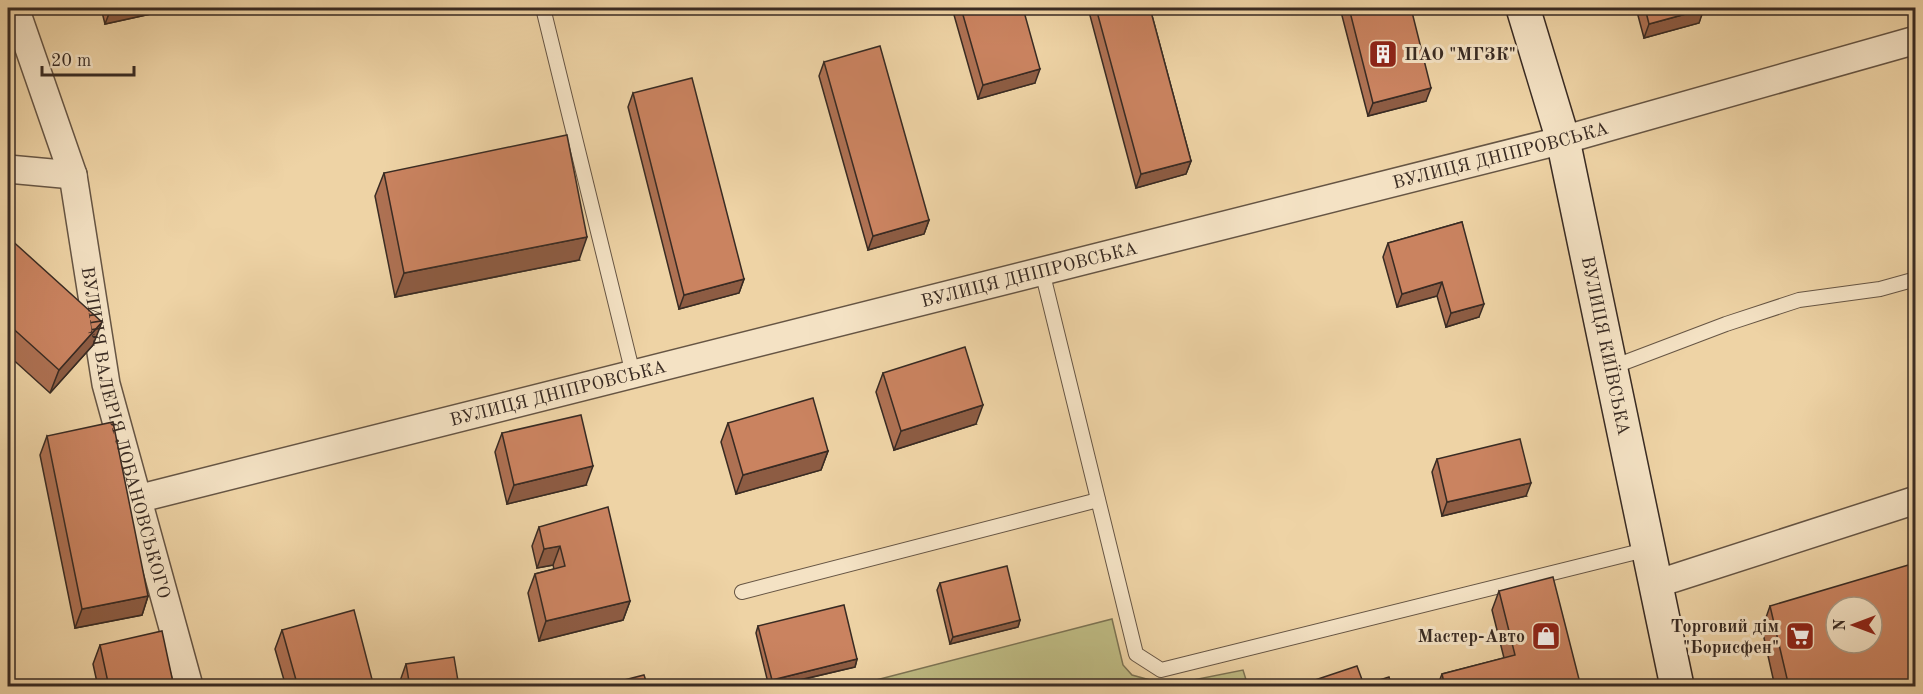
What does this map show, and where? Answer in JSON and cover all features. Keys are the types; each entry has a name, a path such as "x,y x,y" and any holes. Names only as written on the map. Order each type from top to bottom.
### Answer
{"main road":[{"name":"ВУЛИЦЯ КИЇВСЬКА","path":"1523,8 1563,140 1677,687"}],"street":[{"name":"ВУЛИЦЯ ВАЛЕРІЯ ЛОБАНОВСЬКОГО","path":"15,8 73,175 106,384 189,687"},
{"name":"ВУЛИЦЯ ДНІПРОВСЬКА","path":"137,499 1563,140 1916,40"},
{"path":"8,169 73,175"},
{"path":"1656,584 1916,500"}],"lane":[{"path":"543,8 633,374"},
{"path":"1042,272 1136,654 1161,670 1649,549"},
{"path":"1610,368 1726,324 1799,300 1880,290 1916,279"},
{"path":"742,592 1098,500"}],"shaded area":[{"path":"1112,619 1123,665 1132,675 1168,685 1243,670 1248,686 853,686"}],"building":[{"path":"961,8 1023,8 1040,69 983,85"},
{"path":"1096,8 1150,8 1191,161 1141,174"},
{"name":"ПАО \"МГЗК\"","path":"1349,8 1411,8 1431,88 1373,103"},
{"path":"1645,8 1703,8 1704,9 1649,24"},
{"path":"880,46 929,220 873,236 824,62"},
{"path":"692,78 744,279 684,295 633,93"},
{"path":"567,135 587,237 404,273 384,173"},
{"path":"1462,222 1484,304 1451,313 1442,282 1402,294 1388,243"},
{"path":"8,237 102,322 59,370 8,324"},
{"path":"965,347 983,405 901,431 883,373"},
{"path":"813,398 828,451 743,475 728,423"},
{"path":"581,415 593,466 514,485 502,433"},
{"path":"113,422 148,596 82,609 47,436"},
{"path":"1520,439 1531,483 1447,502 1437,459"},
{"path":"608,507 630,601 546,621 535,574 565,566 560,546 544,549 539,527"},
{"name":"Торговий дім \"Борисфен\"","path":"1915,563 1916,687 1789,687 1770,606"},
{"path":"1007,566 1020,620 953,637 940,583"},
{"path":"1553,577 1581,687 1445,687 1442,674 1515,655 1499,591"},
{"path":"844,605 857,659 772,680 758,626"},
{"path":"354,610 374,687 314,687 313,682 298,687 282,630"},
{"path":"162,631 174,687 109,687 100,645"},
{"path":"454,657 459,687 410,687 406,664"},
{"path":"1357,666 1364,685 1389,677 1392,687 1314,687 1312,681"},
{"path":"644,675 648,687 597,687"}],"place":[{"name":"ПАО \"МГЗК\"","path":"1383,54"},
{"name":"Мастер-Авто","path":"1546,636"},
{"name":"Торговий дім \"Борисфен\"","path":"1800,636"}]}
